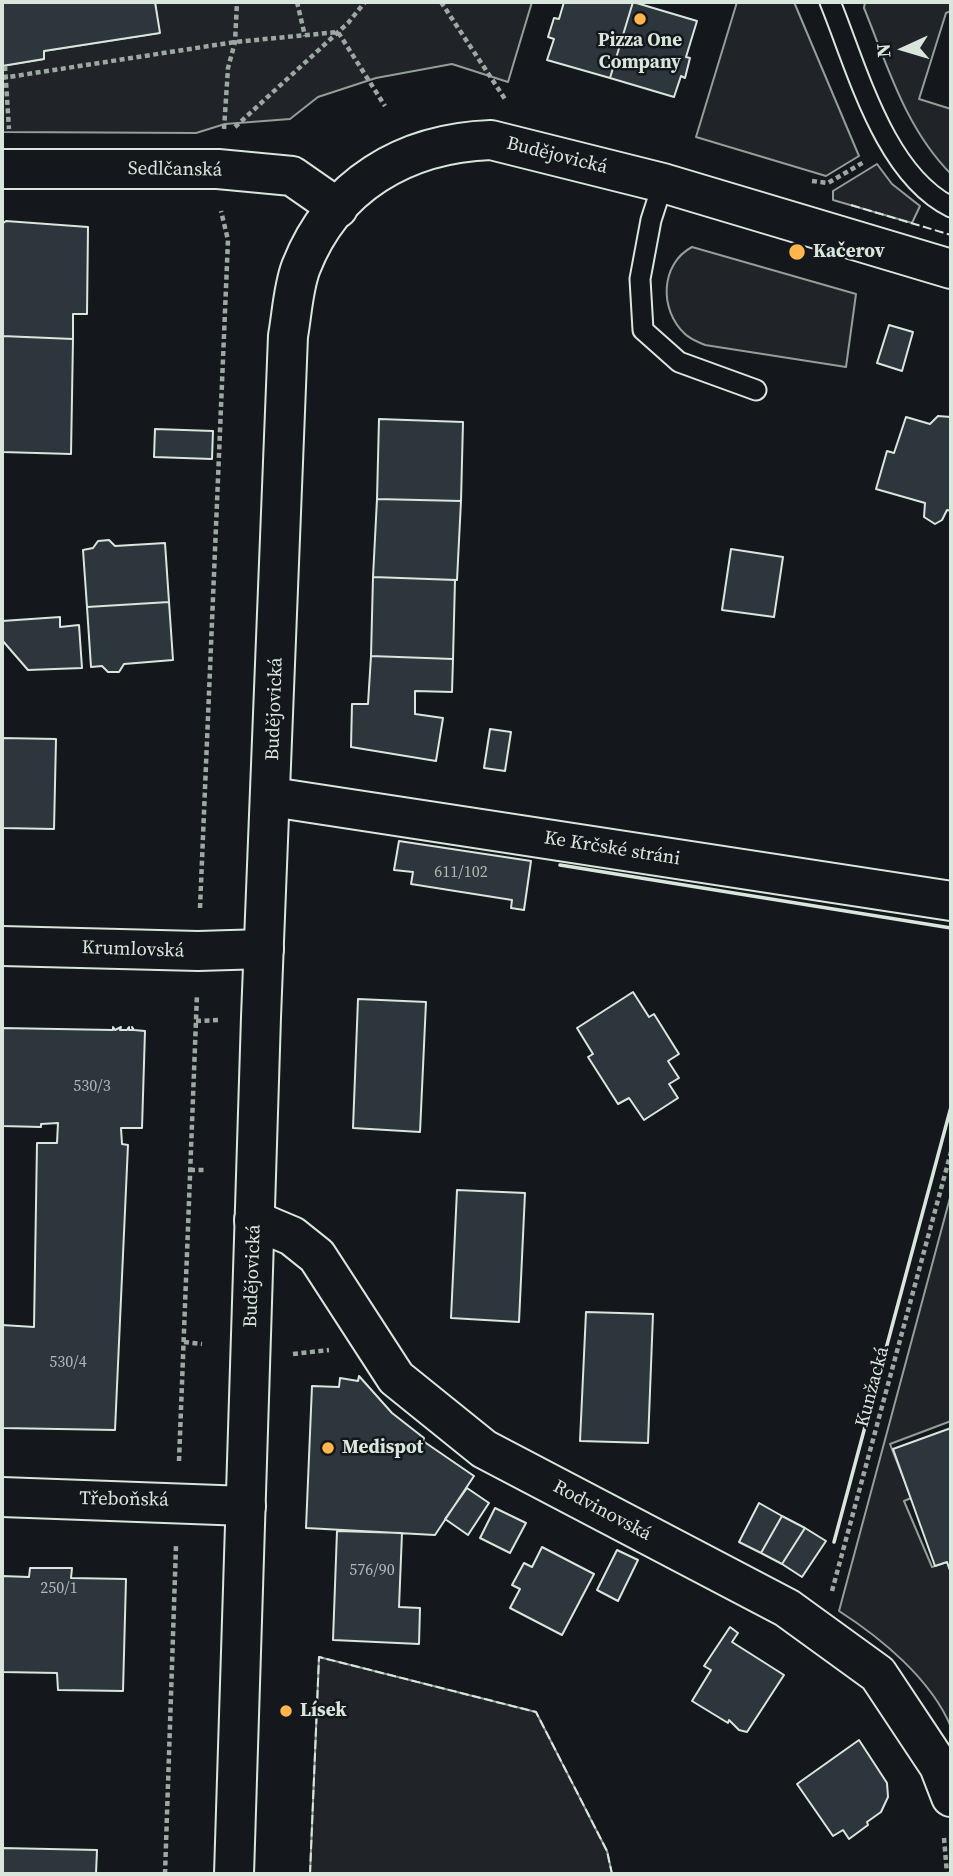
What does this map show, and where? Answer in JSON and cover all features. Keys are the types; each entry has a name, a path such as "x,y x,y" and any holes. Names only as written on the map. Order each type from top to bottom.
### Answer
{"street":[{"name":"Budějovická","path":"234,1874 254,1220 288,336 300,269 314,237 371,174 432,147 462,141 491,140 520,145 663,183 951,269"},
{"name":"Sedlčanská","path":"2,169 218,169 292,176 338,208"},
{"name":"Ke Krčské stráni","path":"272,797 951,901"},
{"name":"Krumlovská","path":"2,946 198,951 264,949"},
{"name":"Rodvinovská","path":"254,1220 292,1236 317,1256 396,1378 484,1449 764,1596 817,1628 878,1674 939,1766 951,1797"},
{"name":"Třeboňská","path":"2,1497 246,1506"}],"lane":[{"path":"830,2 889,146 911,177 951,207"},
{"path":"663,183 651,220 640,279 643,330 679,362 756,390"}],"path":[{"path":"224,139 228,68 235,42 237,2"},
{"path":"297,2 305,36"},
{"path":"441,2 507,103"},
{"path":"4,78 235,42 338,32 385,106"},
{"path":"5,66 9,130"},
{"path":"828,183 862,163"},
{"name":"Kunžacká","path":"817,1628 827,1611 951,1152"},
{"path":"190,1170 206,1170"},
{"path":"184,1342 202,1344"},
{"path":"288,1354 337,1349"}],"shaded area":[{"path":"155,2 532,2 508,82 452,64 376,78 318,97 290,119 225,124 196,133 2,132 2,66 44,59 44,51 159,33"},
{"path":"737,2 794,2 859,156 826,176 696,137"},
{"path":"865,2 951,2 951,11 946,13 919,99 951,109 951,174 935,156 910,117 890,75 864,8"},
{"path":"877,164 892,184 920,206 912,223 833,200 833,191"},
{"path":"692,247 856,294 846,367 705,345 687,336 671,313 667,288 674,264"},
{"path":"951,1194 951,1421 890,1444 911,1498 904,1501 932,1567 947,1562 951,1573 951,1727 931,1692 918,1676 888,1647 839,1611"},
{"path":"319,1657 536,1712 607,1851 612,1874 310,1874"}],"building":[{"path":"2,2 155,2 160,33 44,51 44,59 2,66"},
{"path":"564,2 633,2 610,78 547,60 554,39 548,37 554,18 559,19"},
{"path":"633,2 697,21 686,57 690,58 685,78 681,76 674,97 610,78"},
{"path":"6,221 88,227 87,314 73,314 73,339 2,336 2,224"},
{"path":"889,325 913,332 902,371 877,363"},
{"path":"2,336 73,339 71,454 2,452"},
{"path":"938,416 951,417 951,511 947,510 942,520 935,524 924,517 925,503 876,489 887,451 894,453 906,417 930,424"},
{"path":"379,419 463,422 461,501 377,499"},
{"path":"155,429 213,431 212,459 154,457"},
{"path":"377,499 461,501 457,580 373,577"},
{"path":"109,540 115,546 165,543 169,602 87,607 83,550 93,548 98,541"},
{"path":"731,549 783,557 774,617 722,610"},
{"path":"373,577 455,580 453,659 371,656"},
{"path":"169,602 173,660 124,664 119,672 108,672 102,666 91,667 87,607"},
{"path":"60,617 60,627 79,625 82,668 28,670 2,640 2,621"},
{"path":"371,656 453,659 452,692 415,691 415,714 443,718 436,761 351,747 352,704 368,704"},
{"path":"490,729 511,732 505,771 484,768"},
{"path":"2,738 56,739 54,829 2,828"},
{"path":"399,841 531,861 524,910 511,908 512,900 411,884 413,872 394,870"},
{"path":"633,992 649,1017 654,1014 679,1054 668,1061 679,1078 669,1084 678,1098 644,1120 629,1098 618,1104 588,1057 593,1054 577,1028"},
{"path":"358,999 426,1002 420,1132 353,1128"},
{"path":"113,1027 115,1030 121,1027 120,1030 127,1030 129,1027 129,1030 133,1030 132,1027 134,1030 145,1031 142,1128 121,1128 122,1144 128,1145 115,1430 2,1428 2,1325 34,1327 37,1143 57,1143 58,1123 41,1124 41,1127 2,1126 2,1028 113,1030"},
{"path":"457,1190 525,1193 519,1322 451,1318"},
{"path":"586,1312 653,1314 648,1443 580,1441"},
{"path":"359,1376 392,1413 424,1438 423,1441 474,1476 435,1535 306,1528 312,1386 339,1387 340,1378 358,1381"},
{"path":"951,1428 951,1573 947,1562 935,1566 893,1449"},
{"path":"467,1488 489,1503 468,1535 445,1519"},
{"path":"759,1503 782,1516 761,1553 739,1542"},
{"path":"495,1508 526,1523 510,1553 480,1538"},
{"path":"782,1516 805,1528 782,1564 761,1553"},
{"path":"805,1528 826,1541 802,1577 782,1564"},
{"path":"337,1531 402,1533 399,1607 420,1608 419,1644 333,1640"},
{"path":"542,1547 594,1574 562,1635 510,1608 520,1589 512,1585 524,1563 532,1567"},
{"path":"617,1550 638,1560 618,1601 597,1590"},
{"path":"30,1568 72,1568 71,1578 126,1579 123,1691 58,1690 57,1673 2,1672 2,1576 29,1577"},
{"path":"730,1627 738,1633 732,1642 784,1675 747,1732 739,1730 729,1720 728,1723 692,1701 711,1670 704,1666"},
{"path":"859,1740 887,1783 888,1797 881,1812 849,1839 843,1830 833,1836 797,1784"},
{"path":"2,1848 97,1850 96,1874 2,1874"}],"fence":[{"path":"851,205 951,235"},
{"path":"310,1874 319,1657 536,1712 607,1851 612,1874"}],"wall":[{"path":"560,865 951,928"},
{"path":"834,1542 951,1107"}],"place":[{"name":"Pizza One Company","path":"640,19"},
{"name":"Kačerov","path":"797,252"},
{"name":"Medispot","path":"328,1448"},
{"name":"Lísek","path":"286,1711"}]}
